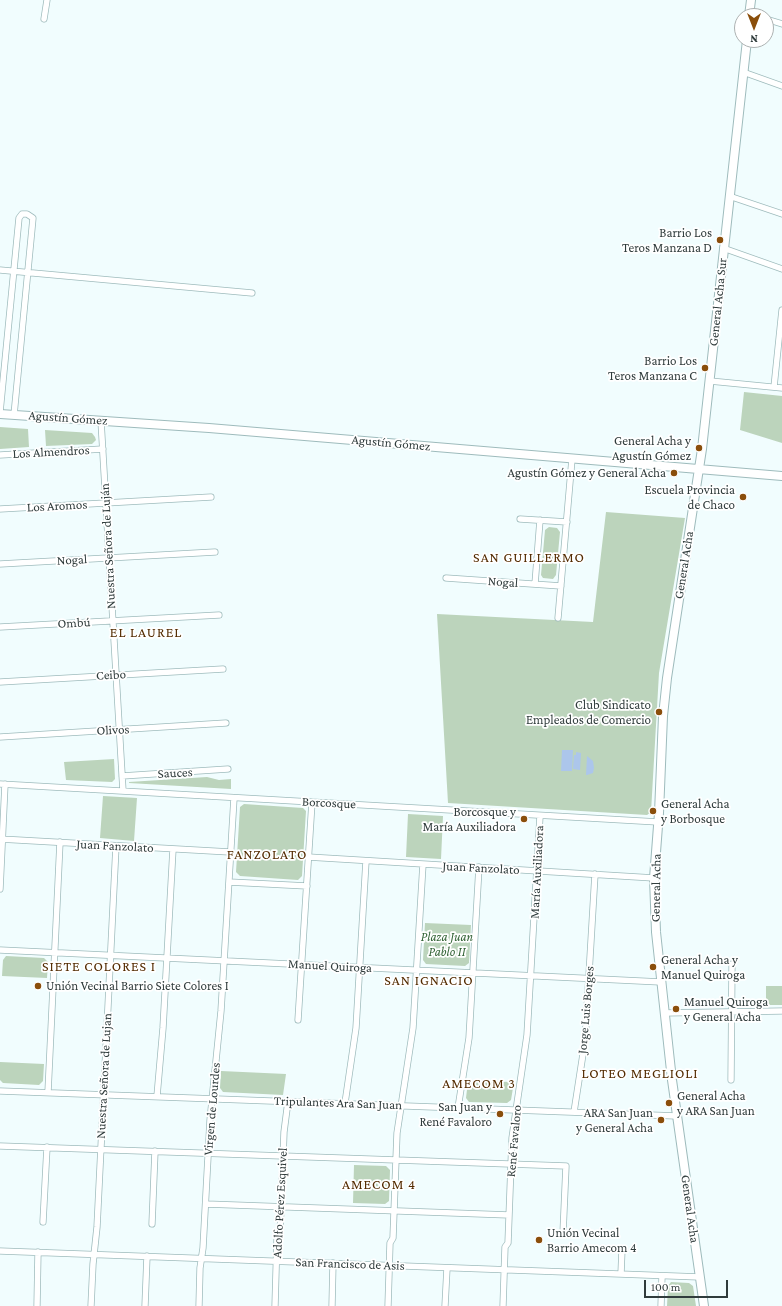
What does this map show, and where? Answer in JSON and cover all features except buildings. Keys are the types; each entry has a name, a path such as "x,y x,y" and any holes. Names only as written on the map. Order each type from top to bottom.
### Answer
{"main road":[{"name":"General Acha Sur","path":"699,469 710,381 745,48"},
{"name":"Agustín Gómez","path":"0,413 209,428 782,476"},
{"name":"General Acha","path":"699,469 666,678 654,878 654,915 664,1013 677,1116 704,1306"}],"street":[{"path":"44,19 47,0"},
{"path":"743,72 782,86"},
{"path":"729,196 782,214"},
{"path":"0,413 19,218 22,214 27,214 33,218 14,415"},
{"path":"723,248 782,269"},
{"path":"0,270 252,293"},
{"path":"774,387 782,310"},
{"path":"710,381 782,388"},
{"name":"Nuestra Señora de Luján","path":"101,421 123,791"},
{"name":"Los Almendros","path":"0,455 103,449"},
{"path":"558,618 572,458"},
{"name":"Los Aromos","path":"0,509 211,497"},
{"path":"520,518 567,522"},
{"path":"535,584 540,520"},
{"name":"Nogal","path":"0,564 215,552"},
{"name":"Nogal","path":"446,578 561,586"},
{"name":"Ombú","path":"0,627 219,614"},
{"name":"Ceibo","path":"0,682 223,669"},
{"name":"Olivos","path":"0,737 226,723"},
{"name":"Sauces","path":"122,776 228,769"},
{"path":"0,889 3,784"},
{"name":"Borcosque","path":"3,784 658,822"},
{"name":"Virgen de Lourdes","path":"199,1306 212,1098 221,1011 234,798"},
{"path":"298,1020 312,802"},
{"name":"María Auxiliadora","path":"533,928 540,816"},
{"name":"Juan Fanzolato","path":"1,839 230,852"},
{"path":"48,1092 60,842"},
{"name":"Nuestra Señora de Lujan","path":"91,1306 97,1227 116,846"},
{"path":"157,1096 173,849"},
{"name":"Juan Fanzolato","path":"308,857 654,878"},
{"path":"345,1103 356,1028 366,861"},
{"path":"388,1306 390,1242 393,1238 397,1133 413,1028 423,864"},
{"path":"458,1108 469,1038 479,867"},
{"name":"Jorge Luis Borges","path":"574,1112 585,1041 595,874"},
{"path":"229,882 306,886"},
{"name":"René Favaloro","path":"503,1306 505,1247 508,1243 512,1138 527,1036 533,928"},
{"name":"Manuel Quiroga","path":"0,950 661,982"},
{"path":"731,1080 732,964"},
{"path":"664,1013 782,1011"},
{"name":"Tripulantes Ara San Juan","path":"0,1091 677,1116"},
{"name":"Adolfo Pérez Esquivel","path":"275,1306 277,1237 280,1234 284,1132 288,1101"},
{"path":"0,1146 566,1166 563,1234"},
{"path":"43,1222 46,1147"},
{"path":"152,1224 155,1151"},
{"path":"206,1204 509,1215"},
{"path":"620,1274 622,1249"},
{"name":"San Francisco de Asis","path":"0,1251 700,1277"},
{"path":"37,1306 38,1252"},
{"path":"145,1306 147,1256"},
{"path":"332,1306 333,1263"},
{"path":"445,1306 447,1268"},
{"path":"661,1306 662,1276"}],"green space":[{"path":"744,392 782,396 782,443 740,430"},
{"path":"0,427 28,429 29,447 0,449"},
{"path":"45,430 92,433 96,440 92,444 46,446"},
{"path":"606,512 685,518 659,673 651,812 647,815 448,803 437,614 593,622"},
{"path":"549,527 557,528 560,532 556,575 553,579 543,578 541,575 545,530"},
{"path":"114,759 115,779 112,782 66,780 64,762"},
{"path":"207,777 219,780 231,779 231,789 129,783 129,782"},
{"path":"103,796 137,798 134,841 100,838"},
{"path":"244,804 303,808 306,811 302,876 298,880 240,876 236,872 240,807"},
{"path":"408,814 443,816 441,859 406,857"},
{"name":"Plaza Juan Pablo II","path":"425,923 471,925 469,963 465,966 426,964 423,960"},
{"path":"6,956 44,958 48,962 47,978 2,976 3,960"},
{"path":"766,986 782,986 782,1005 766,1005"},
{"path":"0,1062 44,1064 43,1081 39,1085 3,1083 0,1080"},
{"path":"221,1071 286,1074 283,1095 223,1092 220,1088"},
{"path":"468,1081 514,1082 511,1100 507,1103 469,1102 466,1098"},
{"path":"354,1165 386,1166 390,1170 389,1201 385,1204 353,1203"},
{"path":"671,1282 689,1283 693,1286 696,1306 667,1306 668,1286"}],"water":[{"path":"562,750 573,750 572,771 561,771"},
{"path":"576,752 581,753 580,770 573,769 574,755 576,755"},
{"path":"587,756 593,761 594,768 593,773 586,775"}],"place":[{"name":"Barrio Los Teros Manzana D","path":"720,240"},
{"name":"Barrio Los Teros Manzana C","path":"705,368"},
{"name":"General Acha y Agustín Gómez","path":"699,448"},
{"name":"Agustín Gómez y General Acha","path":"674,473"},
{"name":"Escuela Provincia de Chaco","path":"743,497"},
{"name":"Club Sindicato Empleados de Comercio","path":"659,712"},
{"name":"General Acha y Borbosque","path":"653,811"},
{"name":"Borcosque y María Auxiliadora","path":"524,819"},
{"name":"General Acha y Manuel Quiroga","path":"653,967"},
{"name":"Unión Vecinal Barrio Siete Colores I","path":"38,986"},
{"name":"Manuel Quiroga y General Acha","path":"676,1009"},
{"name":"General Acha y ARA San Juan","path":"669,1103"},
{"name":"San Juan y René Favaloro","path":"500,1114"},
{"name":"ARA San Juan y General Acha","path":"661,1120"},
{"name":"Unión Vecinal Barrio Amecom 4","path":"539,1240"}],"district":[{"name":"SAN GUILLERMO","path":"529,558"},
{"name":"EL LAUREL","path":"146,633"},
{"name":"FANZOLATO","path":"267,855"},
{"name":"SIETE COLORES I","path":"99,967"},
{"name":"SAN IGNACIO","path":"429,981"},
{"name":"LOTEO MEGLIOLI","path":"640,1074"},
{"name":"AMECOM 3","path":"479,1084"},
{"name":"AMECOM 4","path":"379,1185"}]}
